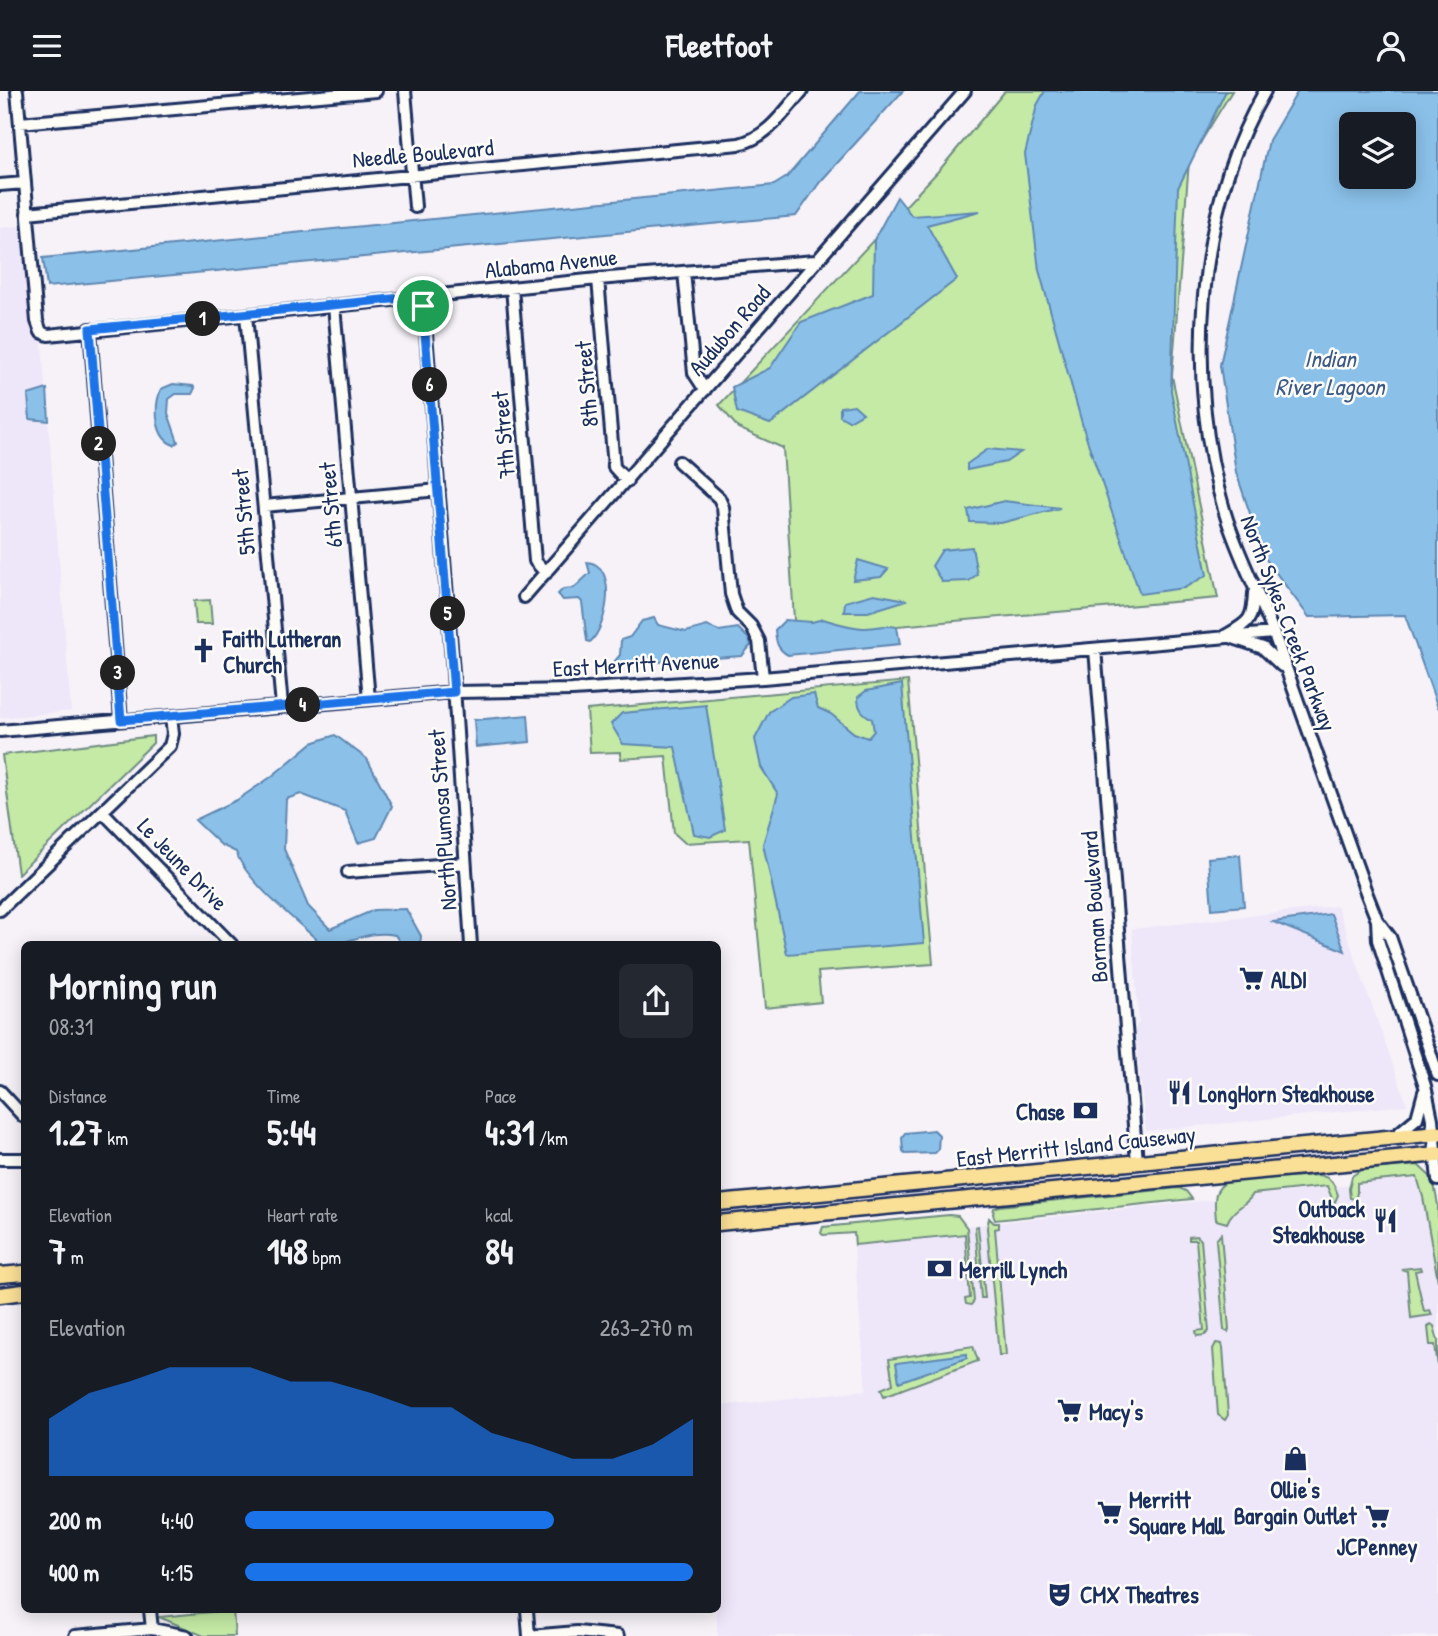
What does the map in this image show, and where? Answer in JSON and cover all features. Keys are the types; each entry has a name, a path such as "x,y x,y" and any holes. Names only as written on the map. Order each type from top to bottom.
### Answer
{"main road":[{"name":"East Merritt Island Causeway","path":"721,1203 1435,1133"},
{"path":"1201,1175 1218,1163 1276,1149"},
{"name":"East Merritt Island Causeway","path":"721,1223 1201,1175 1436,1155"},
{"path":"1089,1187 1127,1176 1137,1162"},
{"path":"721,1222 731,1214 773,1198"},
{"path":"0,1295 21,1292"}],"street":[{"path":"16,91 27,213"},
{"path":"20,124 376,91"},
{"path":"405,91 415,207"},
{"name":"Needle Boulevard","path":"27,213 739,144 753,141 768,131 802,91"},
{"name":"Audubon Road","path":"524,597 965,91"},
{"name":"North Sykes Creek Parkway","path":"1265,91 1229,167 1219,207 1202,308 1203,393 1218,487 1226,516 1288,673 1377,920 1390,937 1438,1075"},
{"path":"0,185 24,183"},
{"name":"Alabama Avenue","path":"27,213 37,321 40,332 48,335 598,279 815,261"},
{"path":"684,272 694,373 705,390"},
{"name":"8th Street","path":"598,279 614,467 627,481"},
{"name":"7th Street","path":"512,288 535,561 546,573"},
{"name":"North Plumosa Street","path":"422,296 439,490 471,941"},
{"name":"6th Street","path":"334,306 369,699"},
{"name":"5th Street","path":"246,314 282,706"},
{"path":"90,329 121,720"},
{"path":"678,462 719,498 723,507 731,594 737,612 751,626 759,641 763,678"},
{"path":"264,506 439,490"},
{"path":"1227,637 1251,618 1254,586"},
{"name":"East Merritt Avenue","path":"0,731 454,692 572,690 763,678 1273,633"},
{"path":"1227,637 1263,648 1288,673"},
{"name":"Borman Boulevard","path":"1095,649 1137,1162"},
{"path":"0,910 170,746 173,734 171,716"},
{"name":"Le Jeune Drive","path":"103,812 228,941"},
{"path":"348,873 465,863"},
{"path":"1377,920 1378,940 1425,1086 1435,1133 1438,1180"},
{"path":"1394,1137 1417,1118 1425,1086"},
{"path":"0,1091 21,1114"},
{"path":"0,1159 21,1159"},
{"path":"150,1613 152,1629"},
{"path":"527,1613 529,1636 577,1632 618,1636"},
{"path":"75,1636 152,1629 187,1636"}],"shaded area":[{"path":"28,225 41,332 71,711 0,718 0,228"},
{"path":"1337,906 1407,1105 1146,1131 1135,1029 1139,1023 1132,929"},
{"path":"1420,1178 1438,1257 1438,1636 718,1636 716,1613 721,1613 721,1406 866,1390 853,1238"}],"green space":[{"path":"1005,91 1232,91 1189,161 1172,376 1218,598 795,635 783,448 738,428 719,405 942,167"},
{"path":"210,600 212,624 196,624 194,601"},
{"path":"908,681 933,964 818,972 821,1002 765,1008 749,839 685,843 674,833 666,756 621,759 621,752 590,753 587,710"},
{"path":"153,736 153,743 18,874 2,755"},
{"path":"1418,1165 1433,1179 1438,1205 1438,1281 1417,1177 1357,1183 1355,1199 1350,1198 1352,1176 1361,1170"},
{"path":"1319,1175 1333,1184 1338,1195 1335,1202 1327,1186 1253,1194 1233,1213 1227,1223 1216,1220 1216,1193 1228,1181"},
{"path":"1179,1188 1186,1191 1192,1199 995,1220 993,1214 994,1208 999,1206"},
{"path":"958,1216 967,1228 974,1301 971,1305 966,1304 965,1299 970,1298 965,1234 855,1245 854,1233 821,1233 823,1227"},
{"path":"989,1218 994,1223 999,1223 999,1228 995,1229 1006,1355 999,1355 987,1228"},
{"path":"978,1226 985,1298 981,1298 975,1227"},
{"path":"1221,1234 1228,1332 1224,1330 1216,1240"},
{"path":"1197,1236 1201,1240 1209,1331 1205,1335 1197,1336 1196,1331 1204,1330 1196,1240 1189,1240 1189,1237"},
{"path":"1420,1267 1421,1270 1415,1271 1424,1311 1430,1310 1432,1315 1411,1318 1407,1271 1401,1269"},
{"path":"1431,1324 1438,1341 1438,1366 1435,1345 1430,1345 1428,1327"},
{"path":"1216,1343 1222,1344 1223,1348 1228,1415 1225,1420 1218,1415 1213,1349"},
{"path":"973,1346 978,1361 884,1396 881,1389 893,1384 889,1359"},
{"path":"233,1613 235,1636 204,1636 159,1617"}],"water":[{"path":"860,91 903,91 820,182 796,216 47,287 43,258 774,185 787,177"},
{"path":"1045,91 1226,91 1178,188 1171,391 1207,575 1184,588 1140,594 1085,434 1039,270 1025,154 1037,105"},
{"name":"Indian River Lagoon","path":"1298,91 1438,91 1438,708 1405,615 1309,617 1265,558 1236,472 1220,365 1269,140"},
{"path":"897,197 912,216 980,211 927,225 957,279 770,424 737,412 732,387 770,368 801,322 873,294 874,240"},
{"path":"173,384 195,388 192,394 176,394 169,399 168,413 178,442 174,445 163,436 157,421 157,404 161,389"},
{"path":"47,389 49,421 30,419 28,395"},
{"path":"854,405 863,413 849,421 840,416 840,407"},
{"path":"988,449 1021,452 1006,462 967,470 967,464"},
{"path":"1004,501 1060,508 1001,523 970,522 968,510"},
{"path":"972,547 977,574 969,581 942,582 932,566 942,550"},
{"path":"858,560 888,569 881,577 853,580"},
{"path":"587,562 597,565 603,573 607,597 601,624 590,642 587,641 582,602 579,599 563,600 558,594 563,589 574,588 590,573"},
{"path":"874,594 907,600 868,612 844,612 845,602"},
{"path":"654,618 658,625 686,632 707,626 719,631 738,628 751,645 742,656 616,665 614,662 620,655 621,640 630,637 642,621"},
{"path":"823,619 867,628 897,627 900,644 788,655 779,648 775,630 785,620 812,622"},
{"path":"902,684 924,943 787,954 763,844 778,794 761,767 755,739 769,712 791,697 814,694 818,708 831,714 854,733 868,738 874,731 872,719 861,710 858,697 866,691"},
{"path":"706,705 725,830 710,837 694,834 675,747 623,744 611,724 622,713"},
{"path":"528,715 530,742 476,747 474,720"},
{"path":"335,735 367,759 392,806 376,838 358,843 345,811 301,794 286,799 284,849 308,906 330,929 374,910 406,909 421,936 420,941 399,941 395,935 376,934 348,941 318,941 262,889 236,852 221,845 195,820 237,800 271,777 312,743"},
{"path":"1240,855 1244,906 1212,909 1208,858"},
{"path":"1331,914 1345,951 1273,922"},
{"path":"934,1130 939,1135 938,1150 935,1153 906,1154 903,1151 902,1137 905,1133"},
{"path":"967,1354 967,1358 899,1382 896,1363"}],"place":[{"name":"Faith Lutheran Church","path":"203,651"},
{"name":"ALDI","path":"1251,979"},
{"name":"LongHorn Steakhouse","path":"1179,1093"},
{"name":"Chase","path":"1085,1111"},
{"name":"Outback Steakhouse","path":"1385,1221"},
{"name":"Merrill Lynch","path":"939,1269"},
{"name":"Macy's","path":"1069,1411"},
{"name":"Ollie's Bargain Outlet","path":"1295,1459"},
{"name":"Merritt Square Mall","path":"1109,1512"},
{"name":"JCPenney","path":"1377,1516"},
{"name":"CMX Theatres","path":"1060,1594"}],"route":[{"path":"422,296 423,306 454,692 121,720 90,329 422,296"}]}
